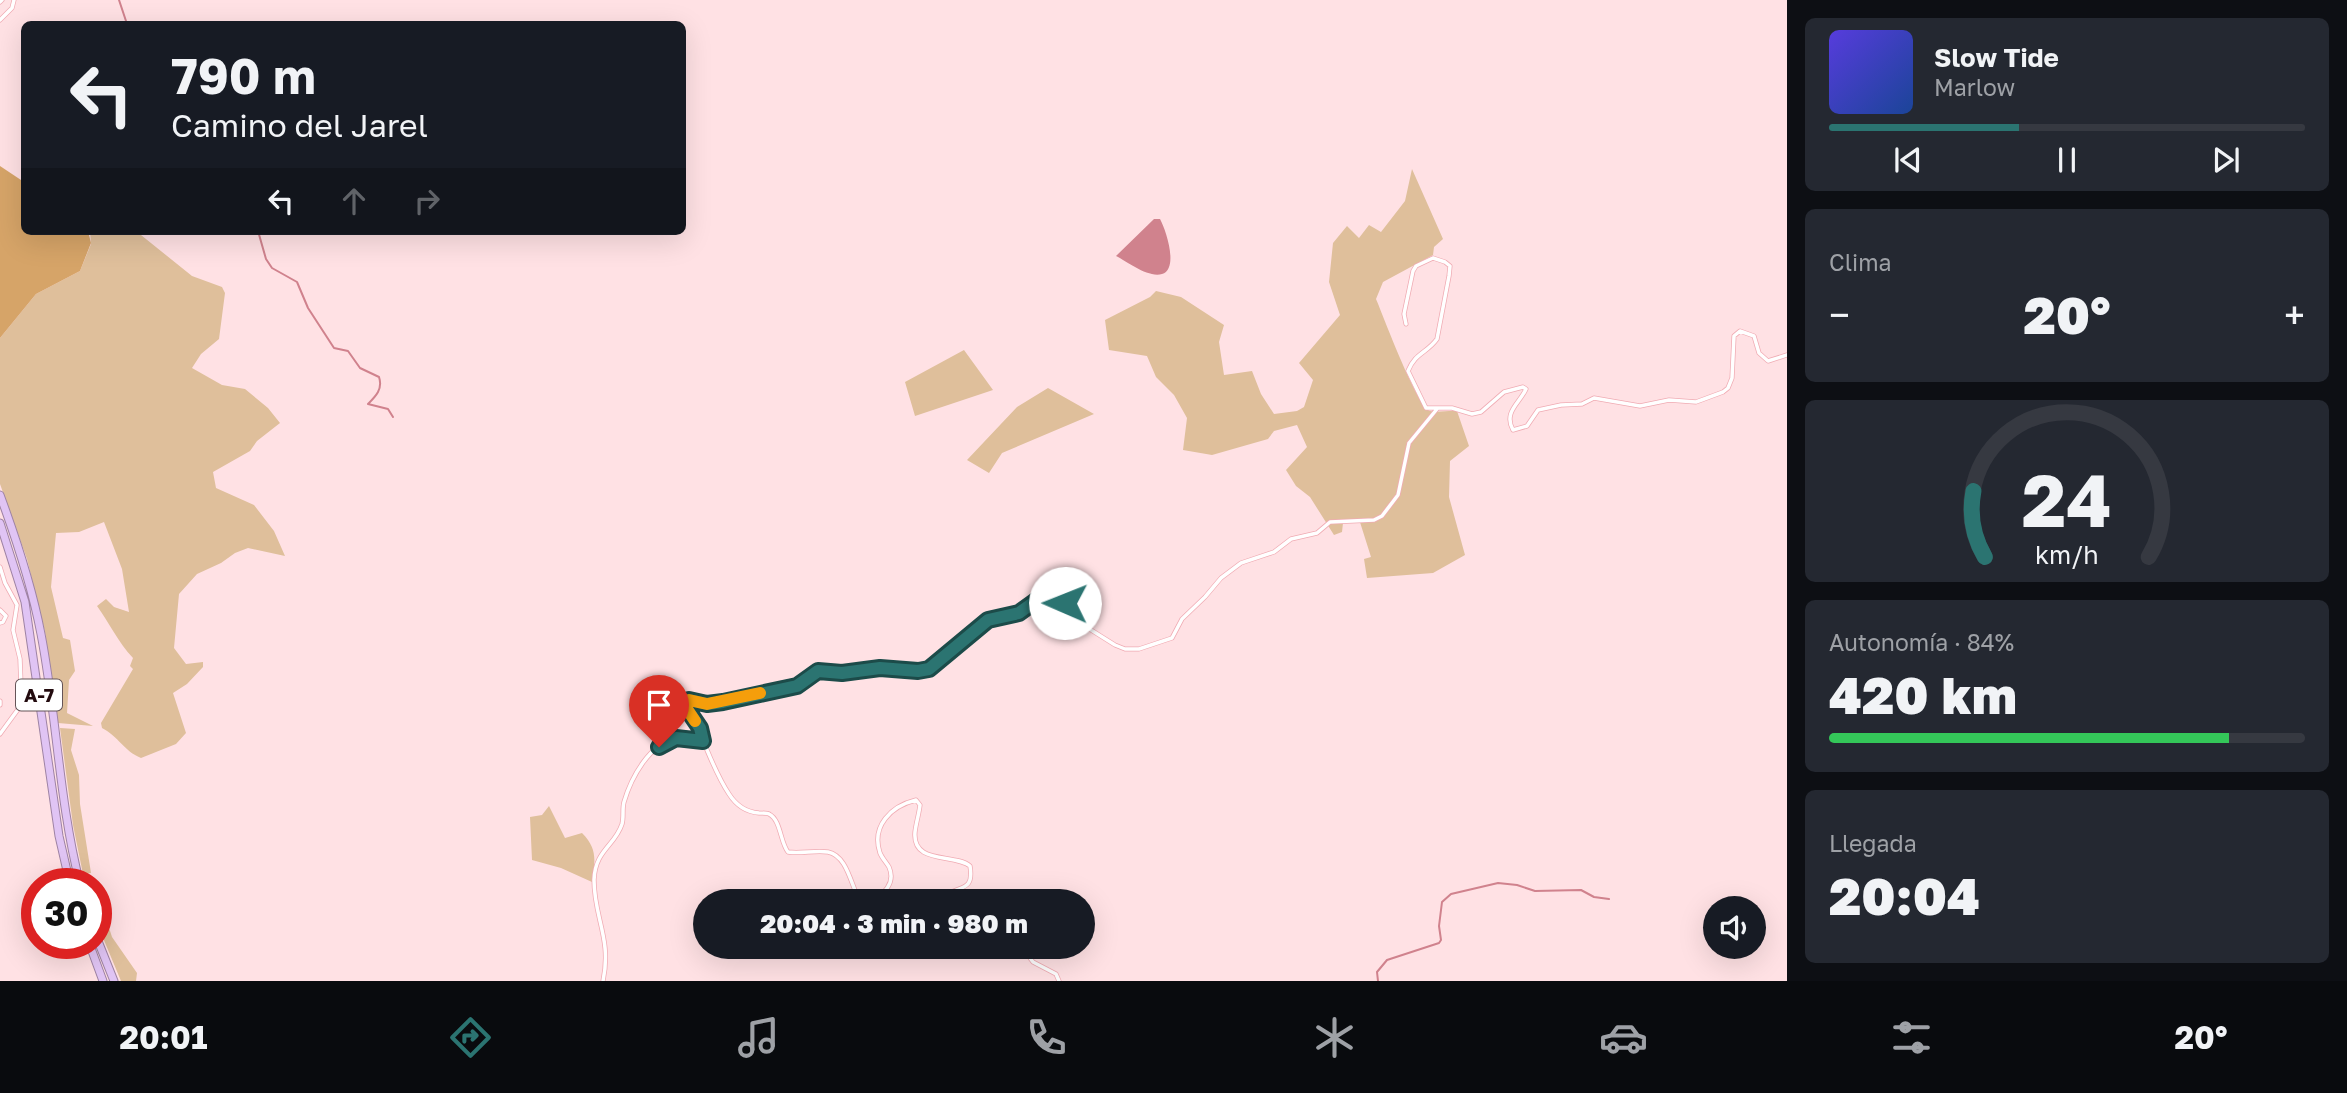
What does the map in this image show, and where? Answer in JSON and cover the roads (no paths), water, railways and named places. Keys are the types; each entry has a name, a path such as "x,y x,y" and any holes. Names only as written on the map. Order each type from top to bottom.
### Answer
{"highway":[{"name":"A-7","path":"0,495 23,561 42,637 63,794 77,868"},
{"name":"A-7","path":"0,523 25,602 67,868"},
{"path":"95,959 103,981"},
{"path":"105,959 116,981"}],"street":[{"path":"0,20 12,9 14,0"},
{"path":"1406,324 1404,314 1416,266 1433,258 1446,262 1450,266 1449,276 1437,339 1432,346 1418,354 1408,371 1426,408 1452,408 1472,414 1481,412 1504,392 1526,388 1511,413 1510,424 1513,430 1527,426 1538,410 1561,404 1582,404 1594,398 1640,406 1669,400 1696,402 1723,392 1728,388 1732,377 1734,336 1740,331 1754,336 1759,353 1769,361 1787,355"},
{"path":"855,889 847,870 836,855 827,852 788,852 783,845 776,820 769,814 743,810 730,796 714,769 700,728 683,703 689,700 707,704 723,702 797,686 818,671 842,673 880,668 918,671 929,669 988,620 1019,613 1037,600 1060,598 1072,618 1125,649 1139,649 1172,638 1182,619 1221,578 1241,563 1274,552 1291,539 1310,536 1330,522 1374,520 1382,516 1398,495 1409,443 1437,409"},
{"path":"0,567 17,605 13,630 20,659 20,685 19,708 0,734"},
{"path":"0,610 5,618 0,623"},
{"path":"603,981 607,961 594,879 599,855 622,824 624,803 645,759 676,738 703,741"},
{"path":"888,889 891,881 890,869 880,852 879,829 890,812 916,800 920,805 914,835 918,846 927,855 965,861 970,866 972,878 969,884 957,889"},
{"path":"1031,959 1056,974 1059,981"}],"waterway":[{"path":"119,0 126,21"},
{"path":"259,235 266,259 272,268 297,282 308,308 334,348 348,351 360,368 379,377 379,389 368,404 388,409 393,417"},
{"path":"1378,981 1377,972 1387,960 1439,943 1442,902 1451,894 1498,883 1535,891 1581,890 1594,897 1609,899"}]}
